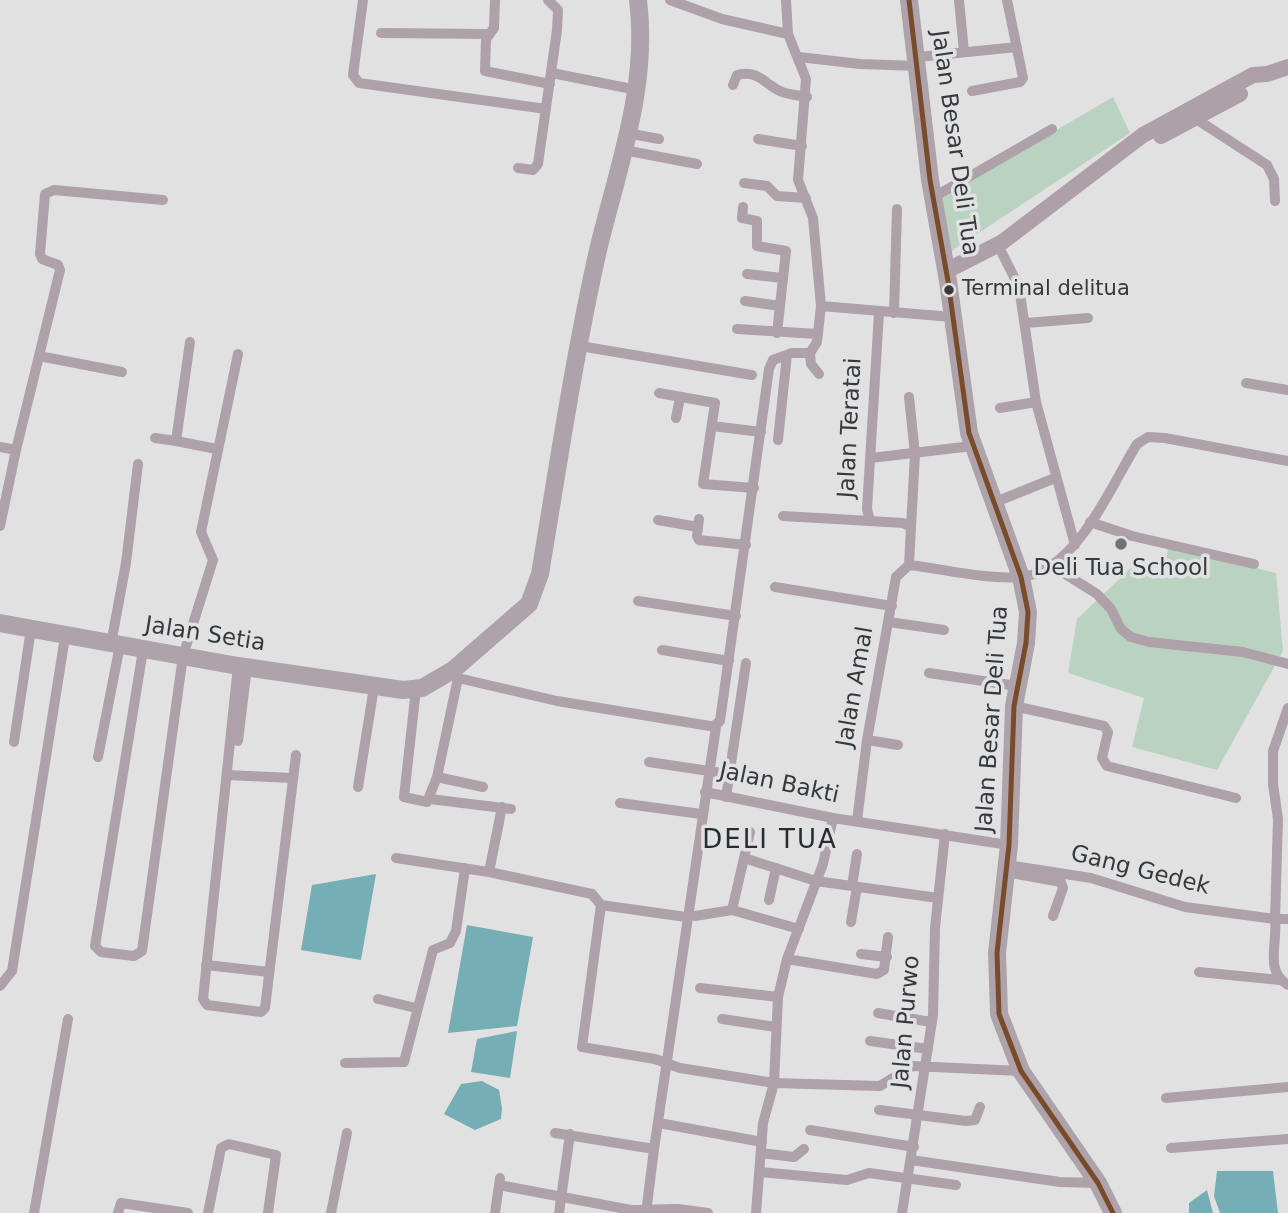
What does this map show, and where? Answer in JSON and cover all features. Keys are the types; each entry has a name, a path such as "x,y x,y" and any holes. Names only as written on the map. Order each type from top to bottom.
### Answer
{"main road":[{"path":"410,690 455,674 528,604 534,595 598,251 637,90 641,53 638,0"},
{"name":"Jalan Besar Deli Tua","path":"909,0 932,198 947,276 972,446 1021,577 1028,632 1014,706 1009,845 997,953 999,1014 1021,1071 1098,1183 1113,1213"},
{"path":"947,276 1001,243 1143,135 1253,75 1267,75 1288,67"},
{"path":"947,276 1002,253 1121,162 1258,85 1267,75"},
{"name":"Jalan Setia","path":"0,623 65,637 243,667 410,690"}],"street":[{"path":"363,0 353,75 359,83 546,109"},
{"path":"495,0 494,28 486,39 485,71 637,90"},
{"path":"518,168 536,168 551,78 558,10 548,0"},
{"path":"670,0 722,19 788,34"},
{"path":"737,723 718,723 736,616 770,366 773,360 787,355 810,353 817,345 821,306 816,235 798,180 807,97 806,79 788,34 786,0"},
{"path":"959,0 964,52"},
{"path":"972,91 1023,80 1007,0"},
{"path":"381,33 490,34"},
{"path":"799,57 860,64 918,61 964,52 1017,47"},
{"path":"733,85 737,75 741,73 765,79 782,92 807,97"},
{"path":"1196,118 1267,165 1274,178 1275,201"},
{"path":"932,198 1052,129"},
{"path":"626,142 659,139"},
{"path":"758,139 802,146"},
{"path":"626,142 697,164"},
{"path":"744,183 767,186 777,196 806,198"},
{"path":"0,526 60,270 58,265 42,259 40,254 45,194 54,190 163,200"},
{"path":"743,207 742,218 757,221 759,225 757,246 786,251 777,333"},
{"path":"894,313 897,209"},
{"path":"803,234 816,235"},
{"path":"1002,253 1016,278 1026,323 1036,402 1075,545"},
{"path":"747,274 782,278"},
{"path":"745,301 780,306"},
{"path":"821,306 879,313 952,317"},
{"name":"Jalan Teratai","path":"879,313 866,501 870,521 903,523 911,527"},
{"path":"1026,323 1088,318"},
{"path":"737,329 818,334"},
{"path":"176,441 190,342"},
{"path":"580,346 752,375"},
{"path":"810,353 811,363 818,374"},
{"path":"144,650 95,946 101,952 134,956 142,951 183,656 213,560 201,532 238,354"},
{"path":"778,440 787,355"},
{"path":"39,356 122,372"},
{"path":"1246,383 1288,390"},
{"path":"659,393 715,403 703,484 754,488"},
{"path":"676,418 680,397"},
{"path":"909,397 915,454 915,510 911,527 909,565 1021,577 1054,567 1075,545 1136,444 1148,437 1288,461"},
{"path":"1000,408 1036,402"},
{"path":"712,426 761,432"},
{"path":"155,438 217,449"},
{"path":"871,458 972,446"},
{"path":"0,447 16,450"},
{"path":"98,757 138,464"},
{"path":"993,503 1055,478"},
{"path":"783,516 870,521"},
{"path":"658,520 699,523 699,540 746,545"},
{"path":"1090,522 1132,536 1254,564"},
{"name":"Jalan Amal","path":"858,821 867,740 897,577 909,565"},
{"path":"1054,567 1097,594 1121,629 1131,637 1149,642 1243,652 1288,663"},
{"path":"775,587 892,606"},
{"path":"638,601 736,616"},
{"path":"889,622 944,630"},
{"path":"14,742 32,629"},
{"path":"0,986 12,971 65,637"},
{"path":"662,650 729,662"},
{"path":"726,797 746,663"},
{"path":"243,667 206,965 204,1003 261,1012 265,1008 296,755"},
{"path":"929,673 1017,687"},
{"path":"430,799 437,777 455,674"},
{"name":"Jalan Bakti","path":"455,674 557,701 718,723 705,792 833,818 1009,845"},
{"path":"358,787 374,687"},
{"path":"410,690 404,797 423,802 430,799 506,808 489,872"},
{"path":"1014,706 1104,726 1108,732 1102,758 1107,766 1236,799"},
{"path":"1284,983 1273,968 1278,819 1273,785 1273,751 1288,708"},
{"path":"867,740 898,745"},
{"path":"649,762 729,774"},
{"path":"231,776 292,778"},
{"path":"437,777 483,787"},
{"path":"646,1212 690,917 705,792"},
{"path":"620,803 701,814"},
{"path":"756,1213 764,1123 774,1083 778,997 787,959 823,864 833,818"},
{"path":"732,910 750,832"},
{"name":"Jalan Purwo","path":"901,1213 926,1067 945,834"},
{"path":"851,922 857,854"},
{"path":"396,858 489,872 592,894 601,905 690,917 732,910 799,929"},
{"path":"744,859 816,881 938,898"},
{"path":"345,1063 404,1062 433,950 450,943 456,931 465,868"},
{"path":"769,900 776,868"},
{"path":"1006,868 1061,882 1063,888 1053,916"},
{"name":"Gang Gedek","path":"1006,868 1091,878 1185,907 1288,919"},
{"path":"601,905 582,1047 667,1063 680,1068 774,1083 880,1086 909,1066 1021,1071"},
{"path":"1276,937 1288,934"},
{"path":"787,959 877,974 884,970 888,937"},
{"path":"861,954 887,957"},
{"path":"206,965 269,972"},
{"path":"1199,972 1284,983"},
{"path":"700,988 778,997"},
{"path":"378,999 416,1008"},
{"path":"878,1013 931,1022"},
{"path":"34,1213 68,1019"},
{"path":"722,1019 776,1027"},
{"path":"870,1041 928,1049"},
{"path":"1166,1098 1288,1087"},
{"path":"879,1110 975,1120 980,1107"},
{"path":"659,1123 794,1157 804,1149"},
{"path":"810,1130 914,1147"},
{"path":"331,1213 347,1133"},
{"path":"555,1133 654,1149"},
{"path":"559,1213 570,1135"},
{"path":"1171,1149 1288,1139"},
{"path":"208,1213 221,1148 229,1144 276,1155 268,1213"},
{"path":"911,1160 1048,1181 1098,1183"},
{"path":"760,1172 847,1180 866,1173 956,1185"},
{"path":"495,1213 499,1182 646,1212 678,1209 708,1213"},
{"path":"118,1213 121,1203 188,1213"}],"green space":[{"path":"1113,97 1130,133 950,252 937,200"},
{"path":"1169,546 1276,573 1283,651 1217,770 1132,747 1144,698 1068,673 1077,619 1132,567 1162,572"}],"water":[{"path":"376,874 361,960 301,950 312,885"},
{"path":"467,925 533,937 517,1026 448,1033"},
{"path":"517,1031 510,1078 471,1072 477,1039"},
{"path":"482,1081 499,1090 501,1119 475,1130 444,1114 461,1084"},
{"path":"1217,1171 1273,1171 1278,1213 1220,1213 1214,1196"},
{"path":"1207,1190 1213,1213 1189,1213 1189,1203"}],"transit line":[{"path":"909,0 930,180 948,281 969,433 1021,577 1028,612 1026,643 1014,706 1009,845 997,953 999,1014 1021,1071 1098,1183 1113,1213"}],"place":[{"name":"Terminal delitua","path":"949,290"},
{"name":"Deli Tua School","path":"1121,544"}],"district":[{"name":"DELI TUA","path":"770,841"}]}
